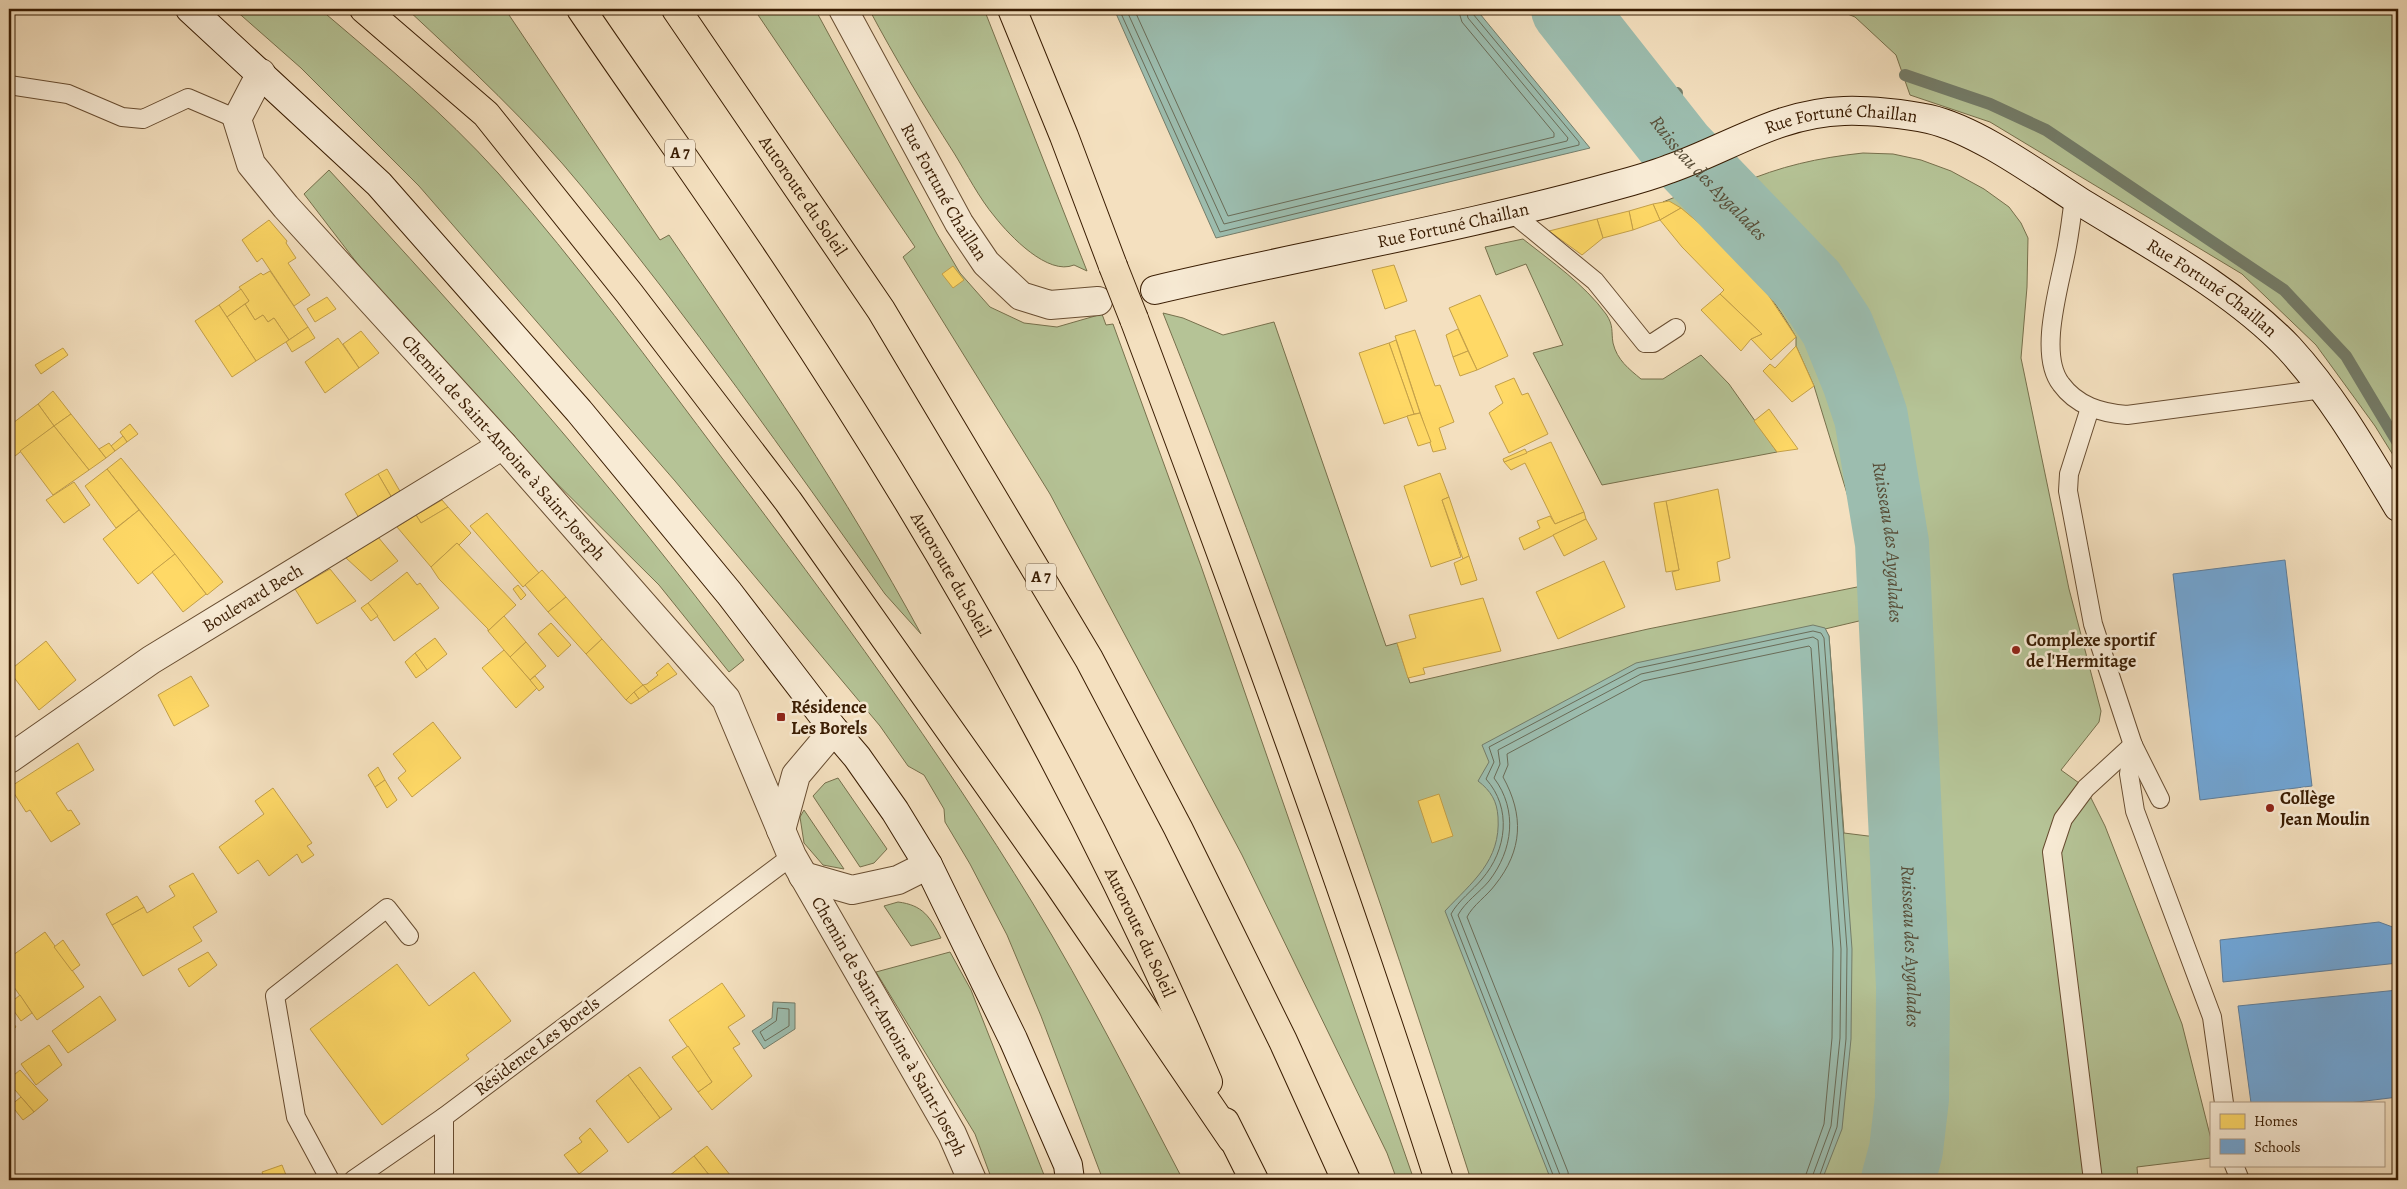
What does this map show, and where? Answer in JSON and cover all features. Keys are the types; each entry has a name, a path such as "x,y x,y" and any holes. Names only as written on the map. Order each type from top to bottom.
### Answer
{"highway":[{"path":"364,9 486,114 629,293 788,501 1057,882 1232,1140"},
{"name":"Autoroute du Soleil","path":"581,9 779,297 911,506 1034,721 1097,841 1174,1001 1232,1140 1254,1180"},
{"name":"Autoroute du Soleil","path":"676,9 881,310 1089,659 1191,854 1282,1041 1346,1180"},
{"path":"1012,9 1114,266 1253,636 1379,992 1439,1180"}],"street":[{"path":"190,9 379,184 572,403 729,593 834,730 857,757 896,811 928,865 1013,1039 1068,1166 1070,1180"},
{"name":"Rue Fortuné Chaillan","path":"843,9 959,223 986,263 1021,296 1050,306 1098,301"},
{"path":"237,119 261,73"},
{"name":"Rue Fortuné Chaillan","path":"1155,290 1511,212 1616,186 1671,169 1763,128 1808,114 1847,110 1930,119 1969,135 2042,176 2168,256 2250,312 2288,348 2323,389 2398,506"},
{"name":"Chemin de Saint-Antoine à Saint-Joseph","path":"237,119 251,164 274,192 503,445 726,699 797,866 952,1134 972,1180"},
{"name":"Boulevard Bech","path":"9,760 151,660 503,445"},
{"path":"781,830 796,775 834,730"},
{"name":"Chemin de Saint-Antoine à Saint-Joseph","path":"797,866 852,890 898,880 928,865"}],"lane":[{"path":"9,84 68,94 122,117 143,119 188,98 237,119"},
{"path":"2074,197 2051,335 2052,360 2059,383 2073,398 2090,408 2109,414 2127,416 2323,389"},
{"path":"1511,212 1595,281 1645,343 1653,343 1676,328"},
{"path":"2090,408 2068,474 2068,491 2093,624 2132,745 2160,799"},
{"path":"2132,745 2129,774 2135,811 2212,1017 2224,1102"},
{"path":"2093,1180 2052,852 2063,819 2086,788 2132,745"},
{"name":"Résidence Les Borels","path":"354,1180 797,866"},
{"path":"330,1180 296,1117 275,996 388,908 409,936"},
{"path":"444,1117 444,1180"},
{"path":"2234,1166 2240,1180"}],"green space":[{"path":"234,9 320,9 412,88 456,129 498,173 557,243 642,352 805,570 884,679 960,789 997,845 1072,970 1183,1180 1103,1180 1041,1016 1007,935 970,864 945,822 944,809 924,775 908,766 880,726 675,481 419,186 301,68"},
{"path":"407,9 505,9 660,240 669,235 735,333 832,481 921,634 885,594 700,337 583,188 520,118"},
{"path":"754,9 815,9 937,234 960,273 990,307 1024,323 1057,327 1102,314 1106,325 1113,324 1201,566 1414,1180 1397,1180 1387,1153 1242,855 1050,494 903,257 915,247"},
{"path":"869,9 984,9 1087,271 1074,265 1064,267 1042,260 1010,234 989,210 921,100"},
{"path":"1835,9 2398,9 2398,463 2375,426 2316,345 2242,274 1990,122 1910,95 1896,55 1855,17"},
{"name":"Complexe sportif de l'Hermitage","path":"1863,153 1893,154 1921,160 1951,171 1984,189 2009,207 2021,223 2028,238 2027,287 2021,358 2069,589 2101,711 2099,722 2061,770 2086,788 2105,826 2182,1024 2210,1135 2210,1158 2137,1167 2138,1180 1915,1180 1926,1138 1931,1059 1901,529 1893,461 1874,385 1847,317 1825,285 1739,184 1770,172 1830,157"},
{"path":"329,170 543,409 646,533 744,660 729,672 659,585 495,422 403,323 304,194"},
{"path":"1690,191 1735,236 1797,308 1831,362 1844,391 1850,411 1876,617 1825,629 1829,636 1844,833 1868,836 1898,836 1902,1007 1894,1125 1879,1180 1471,1180 1400,961 1325,744 1246,528 1163,313 1183,318 1223,335 1274,322 1386,646 1397,643 1410,683 1648,629 1862,586 1853,513 1814,386 1796,346 1796,337 1781,312 1757,280 1731,253 1685,212 1672,204 1663,202"},
{"path":"1523,239 1567,274 1597,303 1610,322 1613,343 1617,354 1624,364 1641,379 1663,379 1701,355 1729,384 1777,452 1602,485 1533,353 1563,345 1526,264 1496,275 1485,247"},
{"path":"838,778 887,849 874,863 860,867 813,796 825,783"},
{"path":"804,810 844,869 823,865 804,843 800,817"},
{"path":"898,902 914,906 925,913 941,938 911,946 884,906"},
{"path":"950,952 971,990 1046,1180 992,1180 975,1134 876,972"}],"water":[{"path":"1114,9 1476,9 1590,148 1216,238"},
{"path":"1813,625 1825,628 1829,636 1852,949 1851,1039 1842,1129 1822,1180 1551,1180 1445,911 1483,870 1495,846 1498,832 1498,817 1495,801 1478,781 1489,762 1482,745 1636,663"},
{"path":"773,1002 795,1003 795,1029 764,1049 752,1031 772,1018"}],"building: Homes":[{"path":"1669,201 1681,208 1660,220 1653,204"},
{"path":"1653,204 1660,220 1633,230 1629,211"},
{"path":"1681,208 1706,229 1763,287 1796,337 1771,360 1751,339 1762,334 1720,294 1724,290 1682,247 1660,220"},
{"path":"1629,211 1633,230 1603,238 1597,219"},
{"path":"1597,219 1603,238 1582,255 1549,231"},
{"path":"269,220 287,241 286,243 296,258 288,263 310,295 294,306 262,258 257,262 242,240"},
{"path":"1394,265 1407,301 1385,309 1372,270"},
{"path":"953,266 964,280 953,288 942,274"},
{"path":"270,271 308,327 289,340 274,318 268,322 263,315 255,320 245,304 249,301 239,287 261,273 263,275"},
{"path":"241,289 249,301 227,317 219,305"},
{"path":"1720,294 1762,334 1751,339 1741,351 1701,310"},
{"path":"1480,295 1508,356 1477,370 1449,308"},
{"path":"327,297 336,309 315,322 307,309"},
{"path":"245,304 255,320 263,315 268,322 274,318 289,340 256,361 227,317"},
{"path":"219,305 256,361 232,377 195,321"},
{"path":"308,327 315,338 292,352 286,342"},
{"path":"1458,329 1468,351 1453,357 1446,335"},
{"path":"1415,330 1435,386 1440,385 1454,422 1439,428 1446,449 1433,452 1395,336"},
{"path":"361,331 379,353 359,368 343,344"},
{"path":"338,338 359,368 325,393 305,362"},
{"path":"1396,340 1420,413 1414,414 1389,343"},
{"path":"1389,343 1414,414 1384,424 1359,353"},
{"path":"1796,346 1814,386 1792,402 1763,371 1770,364 1775,368"},
{"path":"63,348 68,355 41,374 35,365"},
{"path":"1468,351 1477,370 1460,376 1453,357"},
{"path":"1514,378 1522,395 1528,393 1548,434 1509,453 1489,413 1503,403 1495,386"},
{"path":"53,391 71,414 54,426 38,404"},
{"path":"38,404 54,426 15,456 9,448 9,426"},
{"path":"1769,409 1798,449 1777,452 1754,421"},
{"path":"1420,413 1431,442 1418,446 1407,416"},
{"path":"71,414 106,458 89,470 54,426"},
{"path":"130,424 138,434 127,442 120,432"},
{"path":"54,426 89,470 53,495 20,451"},
{"path":"123,436 127,442 115,451 111,446"},
{"path":"1551,442 1584,512 1555,524 1525,463 1511,470 1504,462"},
{"path":"109,443 115,451 106,458 99,449"},
{"path":"1525,449 1527,453 1504,462 1503,459"},
{"path":"121,458 223,582 207,595 107,469"},
{"path":"107,469 139,510 116,528 85,486"},
{"path":"387,469 401,493 392,498 378,474"},
{"path":"1440,473 1449,497 1442,500 1461,557 1431,567 1404,486"},
{"path":"378,474 392,498 359,518 345,494"},
{"path":"74,482 90,505 64,523 46,500"},
{"path":"1718,489 1730,558 1717,562 1720,581 1676,590 1672,572 1679,570 1666,501"},
{"path":"1449,497 1469,556 1463,559 1442,500"},
{"path":"442,500 448,507 421,523 416,515"},
{"path":"1666,501 1679,570 1666,572 1654,503"},
{"path":"448,507 471,533 431,567 397,527 416,515 421,523"},
{"path":"139,510 175,554 138,584 103,539"},
{"path":"1584,512 1586,519 1524,550 1519,538 1540,528 1537,521 1550,516 1555,524"},
{"path":"487,513 539,573 523,587 470,526"},
{"path":"1586,519 1597,539 1564,556 1553,535"},
{"path":"378,537 398,561 371,581 346,558"},
{"path":"457,543 516,605 488,631 439,579 431,567"},
{"path":"175,554 206,594 183,612 152,572"},
{"path":"1469,556 1477,580 1461,585 1454,563"},
{"path":"1604,561 1625,607 1558,639 1536,592"},
{"path":"330,569 356,601 317,624 295,589"},
{"path":"542,570 566,597 548,612 525,585"},
{"path":"407,572 417,585 420,583 439,608 394,641 368,603"},
{"path":"518,585 526,595 521,600 513,589"},
{"path":"566,597 602,639 586,654 548,612"},
{"path":"1483,598 1501,651 1423,668 1425,674 1408,678 1397,643 1416,638 1409,615"},
{"path":"368,603 378,616 371,621 361,608"},
{"path":"504,616 526,642 510,657 488,631"},
{"path":"551,623 571,645 558,657 538,634"},
{"path":"435,638 447,654 427,670 415,653"},
{"path":"602,639 643,685 626,700 586,654"},
{"path":"46,641 76,680 39,710 9,671"},
{"path":"526,642 546,666 530,680 510,657"},
{"path":"504,650 537,688 516,708 482,668"},
{"path":"415,653 427,670 416,678 405,662"},
{"path":"668,663 677,674 649,692 643,685 658,675 656,673"},
{"path":"191,676 209,706 174,726 158,695"},
{"path":"535,676 544,687 539,691 530,680"},
{"path":"643,685 649,692 639,699 634,692"},
{"path":"634,692 639,699 631,704 626,700"},
{"path":"433,722 461,758 412,797 398,778 406,771 393,754"},
{"path":"78,743 94,770 56,793 68,811 71,810 80,824 51,842 30,810 26,812 10,787"},
{"path":"378,767 385,780 375,787 368,775"},
{"path":"385,780 397,800 387,808 375,787"},
{"path":"273,788 312,843 307,846 314,855 302,863 297,854 269,876 258,860 238,874 219,847 264,814 255,801"},
{"path":"1439,794 1453,836 1432,843 1418,801"},
{"path":"193,873 217,912 193,927 202,941 143,976 112,925 144,907 147,913 175,896 169,886"},
{"path":"137,896 144,907 112,925 106,914"},
{"path":"45,932 84,987 37,1020 9,980 9,958"},
{"path":"63,940 80,965 72,971 54,947"},
{"path":"208,952 217,965 189,987 178,969"},
{"path":"397,964 429,1006 474,972 511,1021 466,1055 469,1059 382,1125 310,1029"},
{"path":"722,983 745,1016 728,1027 740,1044 733,1048 752,1076 712,1110 698,1092 712,1082 669,1020"},
{"path":"20,995 32,1013 21,1021 9,1004"},
{"path":"100,996 116,1020 68,1053 52,1031"},
{"path":"9,1016 16,1027 9,1033"},
{"path":"49,1045 62,1065 36,1085 21,1064"},
{"path":"688,1046 712,1082 698,1092 672,1057"},
{"path":"640,1067 672,1109 660,1118 628,1075"},
{"path":"20,1070 48,1100 34,1112 9,1083 9,1079"},
{"path":"628,1075 660,1118 628,1143 596,1101"},
{"path":"21,1097 34,1112 23,1120 11,1105"},
{"path":"590,1128 608,1151 579,1174 564,1155 582,1142 579,1138"},
{"path":"707,1146 734,1180 713,1180 694,1156"},
{"path":"694,1156 713,1180 664,1180"},
{"path":"282,1165 288,1180 265,1180 262,1172"}],"building: Schools":[{"path":"2285,560 2312,786 2200,800 2173,574"},
{"path":"2379,922 2398,929 2398,963 2223,982 2220,940"},
{"path":"2398,990 2398,1097 2357,1102 2251,1102 2238,1006"}],"waterway":[{"name":"Ruisseau des Aygalades","path":"1568,9 1679,150 1810,286 1837,327 1871,417 1892,543 1913,987 1912,1099 1906,1150 1898,1180"},
{"path":"1905,75 1990,104 2046,130 2284,290 2346,356 2398,443"},
{"path":"1637,96 1677,93"}],"place":[{"name":"Complexe sportif de l'Hermitage","path":"2016,650"},
{"name":"Résidence Les Borels","path":"781,717"},
{"name":"Collège Jean Moulin","path":"2270,808"}]}
